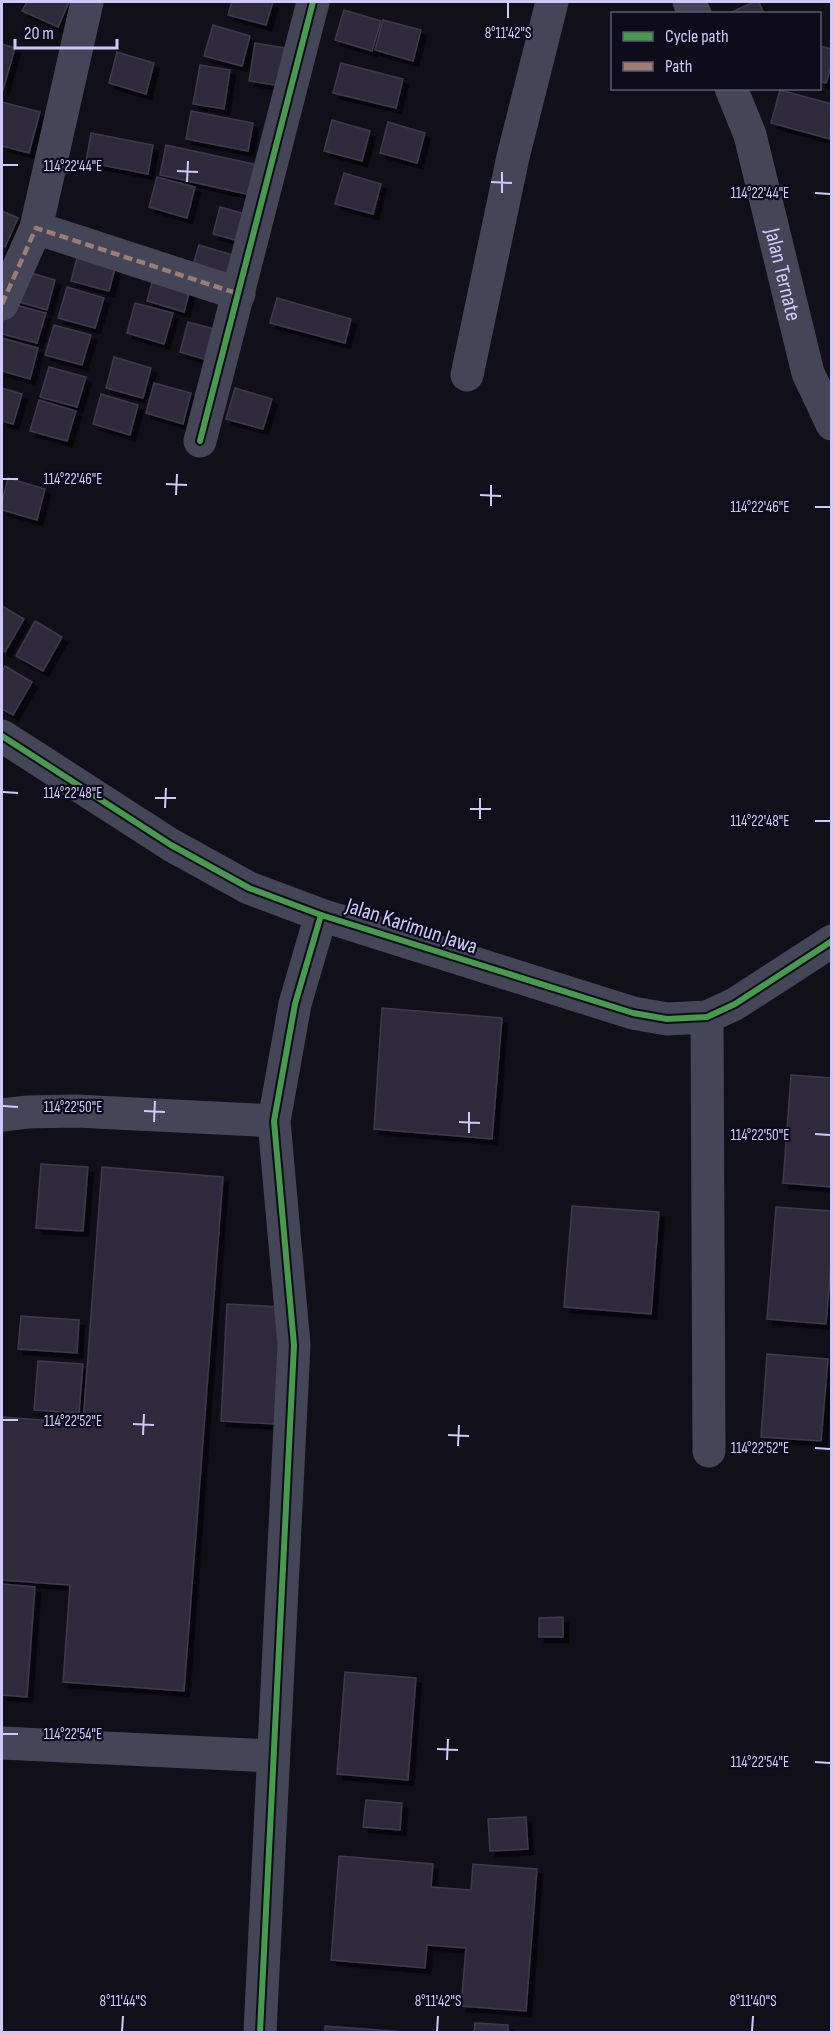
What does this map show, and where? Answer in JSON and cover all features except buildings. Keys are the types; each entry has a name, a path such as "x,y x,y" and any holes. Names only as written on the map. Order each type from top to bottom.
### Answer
{"street":[{"path":"2,304 36,228 87,2"},
{"path":"200,441 313,2"},
{"path":"467,375 513,157 552,2"},
{"name":"Jalan Ternate","path":"732,90 752,145 808,373 831,424"},
{"path":"36,228 239,294"},
{"name":"Jalan Karimun Jawa","path":"2,736 171,845 249,888 321,915 633,1013 667,1019 707,1017 735,1004 831,942"},
{"path":"260,2032 294,1345 274,1121 295,1004 321,915"},
{"path":"707,1017 709,1451"},
{"path":"2,1115 76,1111 274,1121"},
{"path":"2,1743 273,1756"}],"marked path":[{"path":"2,304 36,228 239,294 238,297"}],"cycle path":[{"path":"200,441 313,2"},
{"path":"2,736 171,845 249,888 321,915 633,1013 667,1019 707,1017 735,1004 832,941"},
{"path":"260,2032 294,1345 274,1121 295,1004 321,915"}]}
